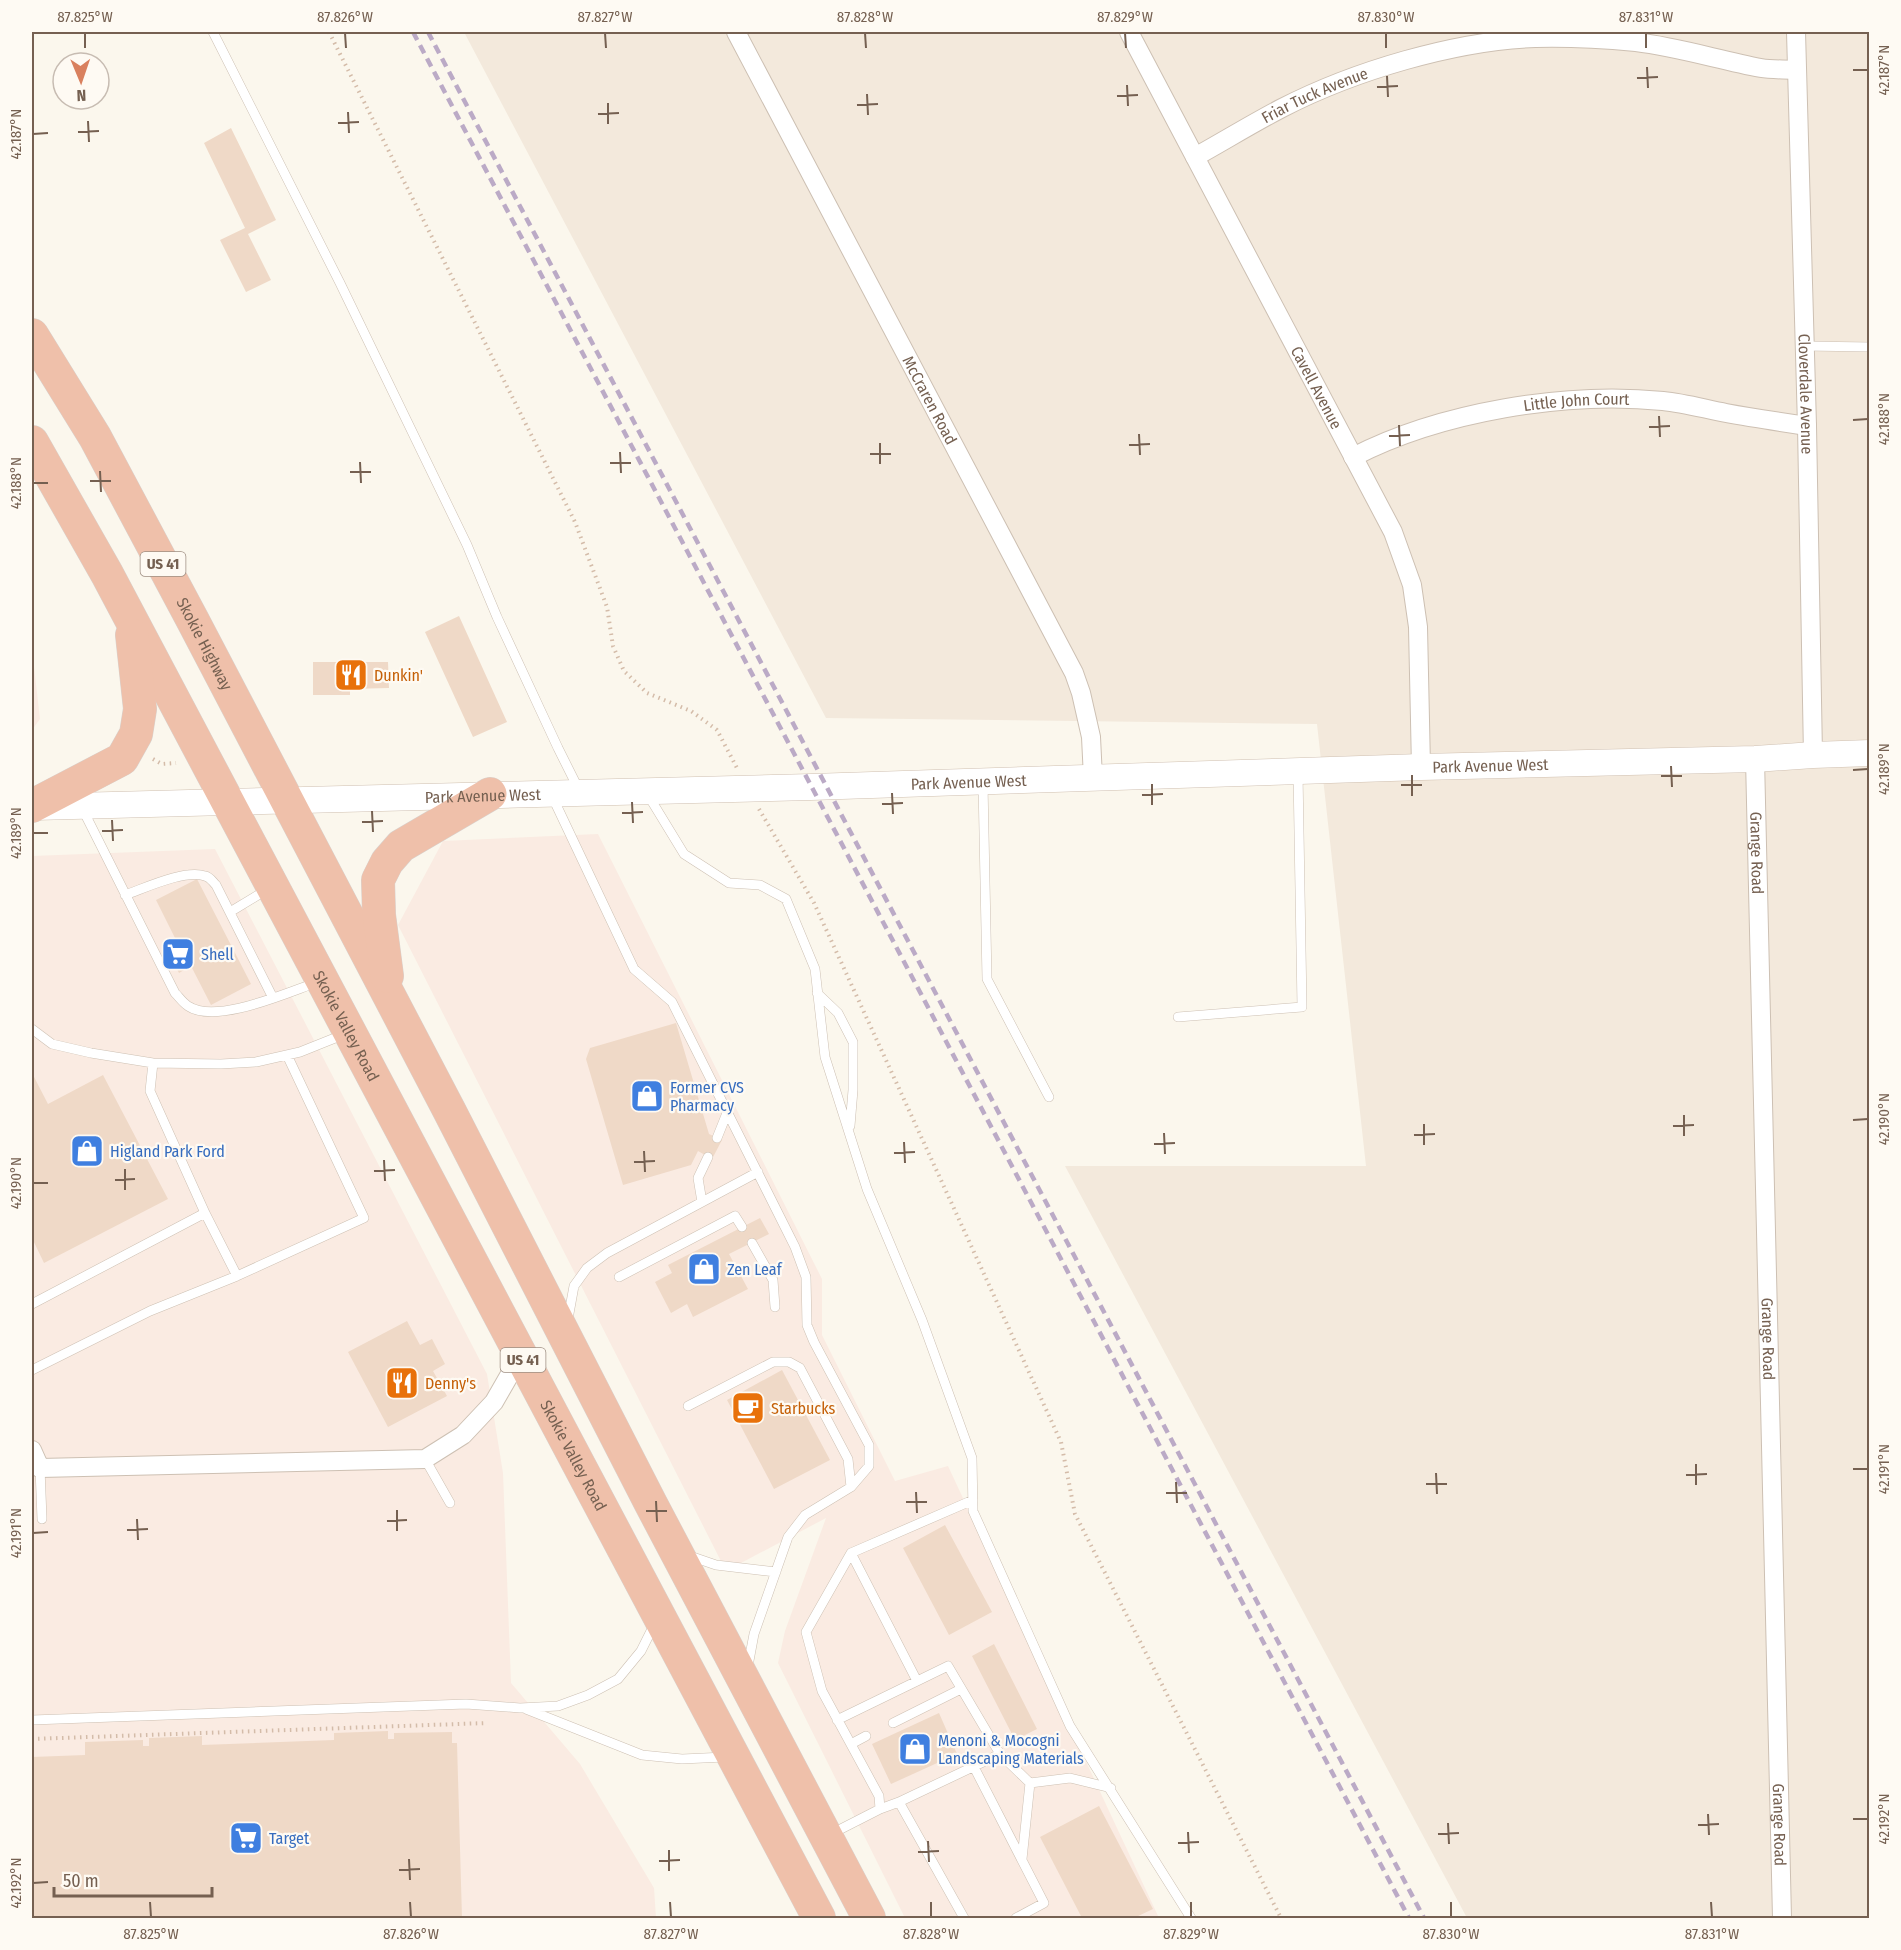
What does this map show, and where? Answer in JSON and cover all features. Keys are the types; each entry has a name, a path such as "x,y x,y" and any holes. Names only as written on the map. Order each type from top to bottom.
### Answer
{"highway":[{"name":"Skokie Highway","path":"32,335 95,437 198,629 285,799"},
{"name":"US 41","path":"32,442 131,618 228,801"},
{"path":"32,806 122,759 136,734 140,709 131,618"},
{"path":"390,999 379,915 378,880 387,861 401,846 490,794"},
{"name":"US 41","path":"285,799 676,1552 870,1918"},
{"name":"Skokie Valley Road","path":"228,801 819,1918"}],"street":[{"name":"McCraren Road","path":"736,32 1074,674 1091,736 1093,778"},
{"name":"Cavell Avenue","path":"1129,32 1393,532 1412,585 1418,627 1421,767"},
{"name":"Cloverdale Avenue","path":"1796,32 1813,755"},
{"name":"Friar Tuck Avenue","path":"1195,158 1283,108 1354,76 1485,37 1599,39 1638,43 1763,68 1797,70"},
{"name":"Little John Court","path":"1353,457 1373,447 1452,419 1545,402 1577,399 1665,401 1807,426"},
{"name":"Park Avenue West","path":"32,806 1755,759 1869,753"},
{"name":"Grange Road","path":"1755,759 1782,1918"},
{"path":"32,1450 40,1468 425,1459 464,1435 494,1402 521,1355"}],"lane":[{"path":"213,32 340,283 462,535 497,617 580,792"},
{"path":"1805,346 1869,347"},
{"path":"1178,1017 1302,1006 1298,771"},
{"path":"983,781 987,979 1049,1097"},
{"path":"645,790 684,854 729,884 760,885 786,899 815,969 825,1058 867,1189 922,1320 972,1458 973,1510 1070,1726 1191,1918"},
{"path":"550,792 634,969 672,1002 795,1247 806,1277 807,1325 813,1342 869,1445 869,1466 851,1487 805,1515 788,1537 754,1634 745,1683"},
{"path":"80,805 175,993 189,1007 206,1012 227,1011 323,981"},
{"path":"125,895 180,876 196,874 208,876 216,885 273,998"},
{"path":"230,912 273,886"},
{"path":"818,993 838,1013 853,1042 853,1090 849,1132"},
{"path":"32,1029 52,1044 153,1063 256,1062 300,1052 350,1032"},
{"path":"32,1370 150,1311 237,1276 364,1218 287,1054"},
{"path":"153,1063 150,1091 205,1213 237,1276"},
{"path":"717,1138 728,1113"},
{"path":"702,1202 698,1178 708,1157"},
{"path":"565,1336 573,1286 587,1268 607,1253 758,1172"},
{"path":"32,1303 32,1305 205,1213"},
{"path":"619,1277 735,1216 742,1227"},
{"path":"752,1243 773,1280 775,1307"},
{"path":"688,1406 773,1362 789,1362 800,1368 848,1459 851,1487"},
{"path":"425,1459 450,1503"},
{"path":"40,1468 42,1519"},
{"path":"880,1809 879,1796 822,1691 807,1632 851,1553 972,1500"},
{"path":"676,1552 716,1565 776,1572"},
{"path":"851,1553 917,1682"},
{"path":"32,1720 466,1704 520,1708 558,1706 588,1695 618,1679 641,1651 659,1615"},
{"path":"837,1720 948,1666 1000,1754 1030,1784"},
{"path":"893,1723 961,1689"},
{"path":"520,1708 642,1755 682,1759 734,1756"},
{"path":"851,1744 866,1736"},
{"path":"826,1836 1000,1754"},
{"path":"974,1767 1044,1903 1016,1918"},
{"path":"1030,1784 1070,1778 1111,1788"},
{"path":"1022,1860 1030,1784"},
{"path":"899,1802 964,1918"}],"path":[{"path":"153,759 162,764 176,763"},
{"path":"32,1739 487,1723"}],"shaded area":[{"path":"464,32 1869,32 1869,1918 1467,1918 1065,1166 1366,1166 1317,724 826,718"},
{"path":"32,649 40,719 32,730"},
{"path":"598,834 822,1279 822,1335 895,1481 948,1466 1159,1918 905,1918 778,1663 785,1631 826,1518 726,1571 398,925 443,841"},
{"path":"215,849 487,1374 503,1473 511,1683 580,1764 654,1888 656,1918 32,1918 32,856"}],"building":[{"path":"231,128 276,220 248,234 271,280 246,292 220,240 245,228 204,143"},
{"path":"459,616 507,722 473,737 425,632"},
{"name":"Dunkin'","path":"313,662 388,662 389,688 350,689 350,695 313,695"},
{"name":"Shell","path":"197,879 251,984 211,1005 191,966 179,973 165,945 176,940 156,900"},
{"name":"Former CVS Pharmacy","path":"676,1023 709,1134 722,1140 712,1159 698,1151 691,1165 623,1185 586,1059 590,1048"},
{"name":"Higland Park Ford","path":"32,1073 48,1104 103,1075 168,1199 44,1263 32,1238"},
{"name":"Zen Leaf","path":"760,1218 769,1234 729,1254 748,1289 693,1317 687,1304 671,1313 655,1282 672,1273 668,1265"},
{"name":"Denny's","path":"407,1321 420,1345 432,1339 445,1364 433,1371 447,1396 388,1427 348,1352"},
{"path":"782,1370 830,1460 774,1489 727,1400"},
{"path":"945,1525 992,1612 949,1635 903,1548"},
{"path":"994,1644 1037,1729 1015,1740 972,1656"},
{"name":"Menoni & Mocogni Landscaping Materials","path":"939,1713 957,1754 891,1784 872,1744"},
{"name":"Target","path":"388,1731 388,1739 394,1739 394,1733 452,1732 452,1743 457,1743 462,1918 32,1918 32,1757 85,1755 85,1742 143,1740 143,1746 149,1746 149,1738 202,1736 202,1745 334,1740 334,1733"},
{"path":"1099,1806 1153,1909 1134,1918 1082,1918 1040,1837"}],"railway":[{"path":"413,32 1409,1918"},
{"path":"428,32 1424,1918"}],"place":[{"name":"Dunkin'","path":"351,675"},
{"name":"Shell","path":"178,954"},
{"name":"Former CVS Pharmacy","path":"647,1096"},
{"name":"Higland Park Ford","path":"87,1151"},
{"name":"Zen Leaf","path":"704,1269"},
{"name":"Denny's","path":"402,1383"},
{"name":"Starbucks","path":"748,1408"},
{"name":"Menoni & Mocogni Landscaping Materials","path":"915,1749"},
{"name":"Target","path":"246,1838"}]}
